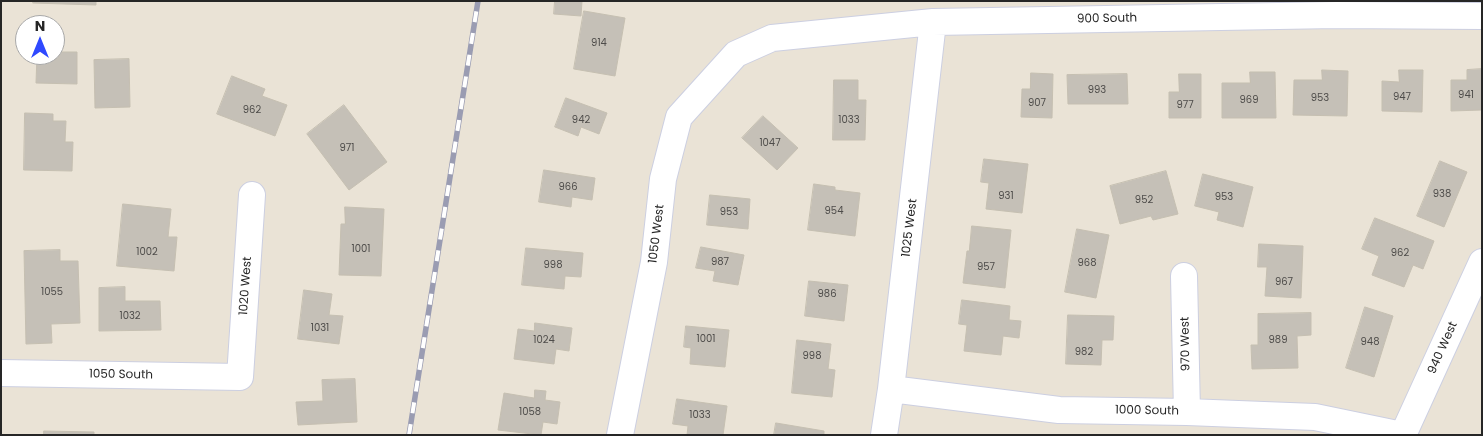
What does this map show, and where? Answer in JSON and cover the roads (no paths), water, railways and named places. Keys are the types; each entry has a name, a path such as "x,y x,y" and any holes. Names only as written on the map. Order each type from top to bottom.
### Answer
{"street":[{"name":"900 South","path":"736,54 772,38 933,22 1337,8 1482,16"},
{"name":"1025 West","path":"884,435 891,389 933,22"},
{"name":"1050 West","path":"620,435 654,262 664,179 679,117 736,54"},
{"name":"1020 West","path":"240,377 252,195"},
{"name":"940 West","path":"1403,435 1482,262"},
{"name":"970 West","path":"1184,276 1187,412"},
{"name":"1050 South","path":"1,373 240,377"},
{"name":"1000 South","path":"891,389 1059,410 1315,417 1403,435"}],"railway":[{"path":"409,435 478,1"}]}
